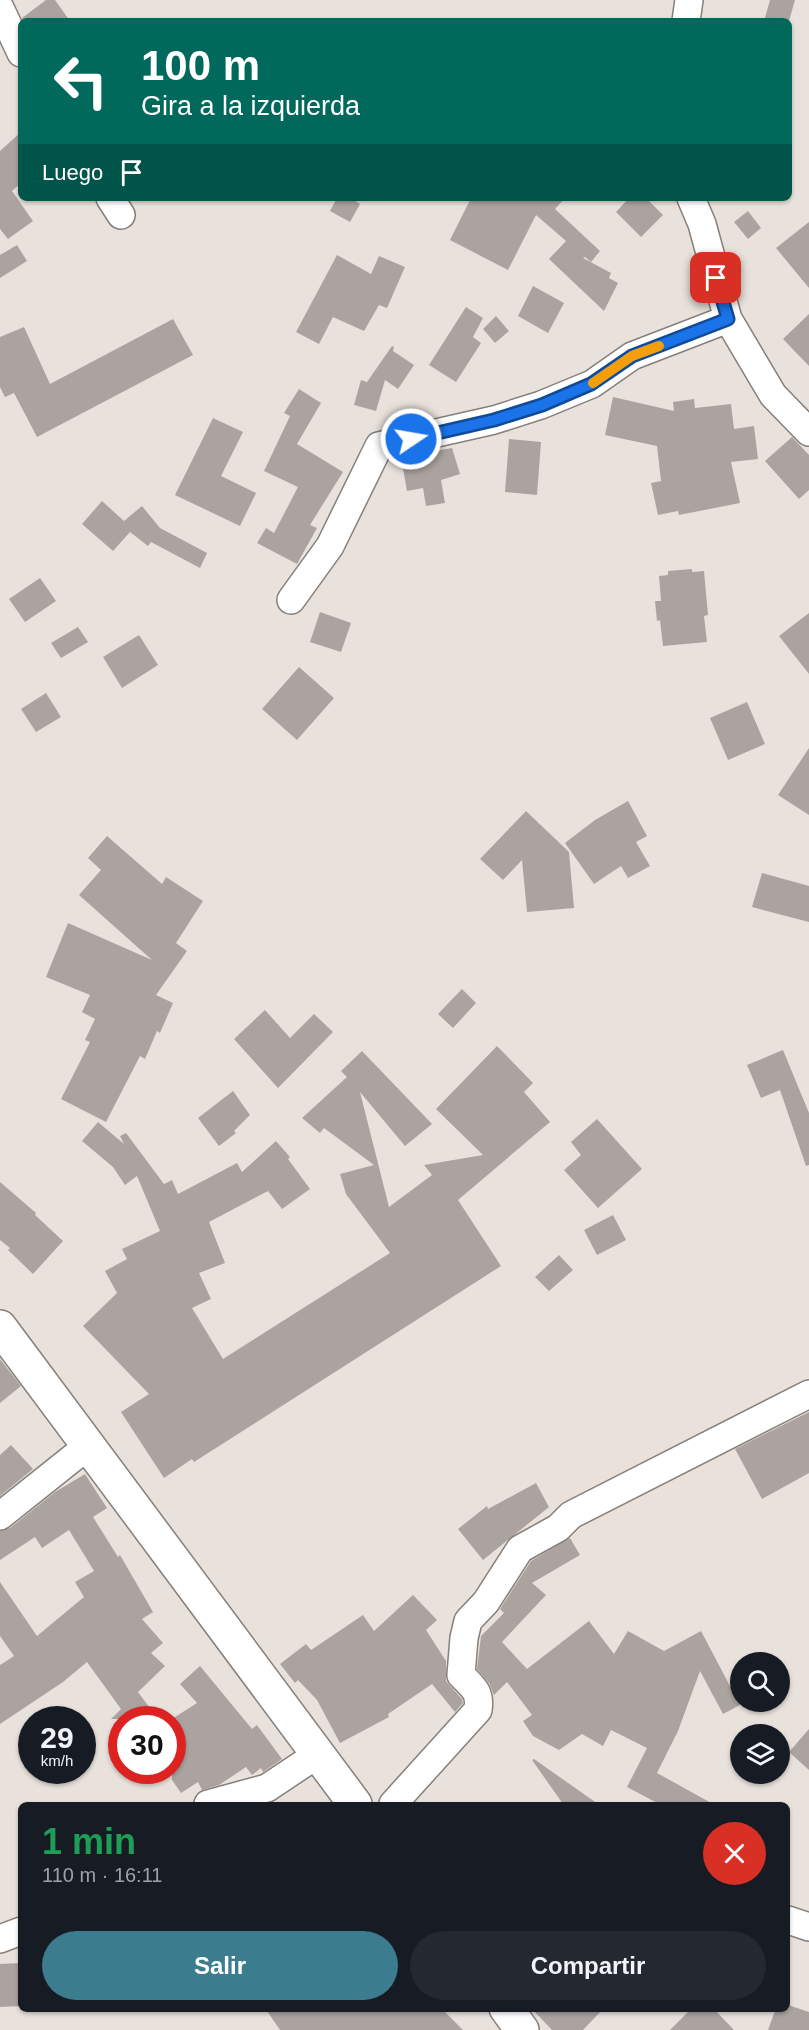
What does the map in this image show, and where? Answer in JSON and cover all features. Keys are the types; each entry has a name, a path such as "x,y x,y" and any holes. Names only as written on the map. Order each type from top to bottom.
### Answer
{"main road":[{"path":"0,1327 354,1802"},
{"path":"509,2012 522,2030"}],"street":[{"path":"686,18 689,0"},
{"path":"0,8 18,47"},
{"path":"692,201 702,224 728,319 773,395 809,432"},
{"path":"291,600 330,546 379,446 494,420 542,405 591,384 632,356 728,319"},
{"path":"395,1802 478,1710 479,1700 476,1691 460,1675 468,1621 486,1602 520,1549 558,1528 571,1515 809,1394"},
{"path":"0,1516 89,1444"},
{"path":"215,1802 267,1788 318,1754"},
{"path":"790,1921 809,1927"},
{"path":"0,1939 18,1932"}],"building":[{"path":"46,0 55,0 68,18 22,18"},
{"path":"770,0 795,0 790,18 765,18"},
{"path":"18,135 18,186 12,191 33,221 8,239 0,229 0,151"},
{"path":"335,201 356,201 360,204 350,222 330,211"},
{"path":"470,201 562,201 555,209 600,251 591,262 583,258 611,273 609,278 618,283 604,311 549,259 566,241 536,215 508,270 450,240"},
{"path":"626,201 649,201 663,215 641,237 616,212"},
{"path":"748,211 761,228 748,239 734,222"},
{"path":"809,222 809,288 776,248"},
{"path":"17,245 27,261 0,278 0,255"},
{"path":"337,255 371,274 379,256 405,267 387,308 379,305 364,331 333,317 319,344 296,332"},
{"path":"533,286 564,303 548,333 518,316"},
{"path":"466,307 483,318 473,337 481,343 456,382 429,365"},
{"path":"809,314 809,366 783,339"},
{"path":"496,316 509,331 495,343 483,329"},
{"path":"173,319 193,355 37,437 14,393 5,397 0,387 0,337 24,327 50,384"},
{"path":"392,346 393,351 414,365 398,389 385,380 376,411 354,405 361,380 367,382"},
{"path":"299,389 321,403 297,444 343,472 310,525 317,528 297,564 257,543 266,528 274,533 298,487 264,471 290,416 284,413"},
{"path":"613,397 674,411 673,402 694,399 695,408 731,404 734,429 754,426 758,459 731,462 740,503 679,515 678,511 658,515 651,483 661,481 657,446 605,435"},
{"path":"213,418 243,432 221,476 256,493 240,526 175,495"},
{"path":"792,437 809,455 809,490 799,499 765,461"},
{"path":"509,439 541,442 537,495 505,492"},
{"path":"452,448 460,474 441,480 445,503 426,506 423,488 407,491 401,457"},
{"path":"102,501 124,521 142,506 160,528 207,553 200,568 151,542 148,546 130,532 113,551 82,524"},
{"path":"692,569 692,572 704,571 708,615 704,616 707,642 663,646 655,601 661,601 659,576 668,575 668,571"},
{"path":"40,578 56,601 25,622 9,599"},
{"path":"320,612 351,623 341,652 310,642"},
{"path":"809,613 809,674 779,636"},
{"path":"78,627 88,642 61,658 51,643"},
{"path":"139,635 158,665 122,688 103,657"},
{"path":"299,667 334,698 297,740 262,709"},
{"path":"46,693 61,717 36,732 21,709"},
{"path":"747,702 765,744 728,760 710,718"},
{"path":"809,748 809,815 778,795"},
{"path":"628,801 647,836 636,842 650,866 628,878 621,866 594,884 565,843 595,820"},
{"path":"526,811 569,852 574,908 527,912 522,860 503,880 480,859"},
{"path":"107,836 162,884 166,877 203,901 176,943 187,951 156,995 173,1003 160,1033 157,1031 145,1059 140,1056 106,1122 61,1099 90,1042 85,1040 95,1019 82,1012 90,995 46,977 68,923 152,960 79,895 101,870 88,858"},
{"path":"762,873 809,886 809,922 752,907"},
{"path":"462,989 476,1003 453,1028 438,1014"},
{"path":"265,1010 290,1038 314,1014 333,1032 278,1088 234,1039"},
{"path":"497,1046 533,1083 524,1092 550,1122 458,1200 501,1266 194,1462 192,1459 164,1478 121,1412 149,1394 83,1326 117,1293 105,1271 127,1259 122,1249 160,1231 137,1176 125,1185 113,1167 82,1141 98,1122 124,1144 120,1136 126,1133 164,1184 172,1180 178,1194 237,1163 242,1172 276,1141 290,1157 288,1159 310,1189 282,1209 268,1191 209,1222 225,1263 199,1273 211,1299 192,1308 223,1359 390,1253 346,1194 340,1174 374,1165 324,1128 320,1133 302,1118 347,1077 341,1071 362,1051 432,1124 405,1146 360,1092 389,1207 432,1175 424,1165 483,1155 436,1109"},
{"path":"783,1050 809,1113 809,1165 806,1166 780,1090 761,1098 747,1065"},
{"path":"233,1091 250,1115 234,1131 236,1133 219,1146 198,1118"},
{"path":"597,1119 642,1169 598,1208 564,1170 581,1155 571,1142"},
{"path":"0,1182 36,1213 35,1215 63,1241 33,1274 0,1240"},
{"path":"613,1215 626,1240 597,1255 584,1230"},
{"path":"559,1255 573,1270 549,1291 535,1277"},
{"path":"0,1359 21,1386 0,1403"},
{"path":"809,1412 809,1473 762,1499 735,1449"},
{"path":"11,1445 33,1469 0,1496 0,1455"},
{"path":"85,1474 107,1508 93,1517 118,1557 120,1555 153,1612 142,1619 163,1643 151,1653 165,1666 138,1692 148,1706 119,1706 87,1662 63,1682 27,1706 18,1706 18,1712 0,1724 0,1665 14,1656 0,1636 0,1582 37,1636 84,1597 75,1582 94,1571 69,1530 42,1548 35,1537 0,1560 0,1531 10,1528 55,1492"},
{"path":"536,1483 549,1507 483,1560 458,1529 487,1506 488,1509"},
{"path":"570,1538 580,1555 532,1583 546,1595 502,1642 527,1669 589,1621 614,1654 628,1631 664,1651 701,1631 730,1686 730,1710 723,1714 700,1671 678,1731 657,1773 709,1802 655,1802 627,1787 647,1748 611,1730 603,1746 582,1734 559,1750 533,1736 523,1721 532,1715 507,1682 494,1695 489,1683 477,1669 481,1636 504,1613 500,1609 531,1561"},
{"path":"413,1595 437,1620 426,1630 446,1661 446,1681 463,1703 455,1712 432,1684 388,1714 389,1717 340,1743 317,1700 298,1680 295,1683 280,1664 306,1644 311,1650 363,1615 374,1631"},
{"path":"200,1666 252,1729 257,1725 282,1759 263,1772 261,1768 252,1775 246,1767 219,1785 202,1790 198,1782 181,1793 175,1784 186,1784 186,1710 197,1703 180,1684"},
{"path":"809,1729 809,1770 790,1751"},
{"path":"534,1759 595,1802 562,1802 532,1760"},
{"path":"18,1963 18,2006 0,2007 0,1964"},
{"path":"790,2006 809,2012 809,2030 768,2030 775,2012 790,2012"},
{"path":"268,2012 445,2012 463,2030 280,2030"},
{"path":"535,2012 600,2012 583,2030 552,2030"},
{"path":"688,2012 717,2012 734,2030 670,2030"}],"slow traffic":[{"path":"593,383 632,356 659,346"}],"route":[{"path":"411,439 494,420 542,405 591,384 632,356 728,319 716,278"}]}
